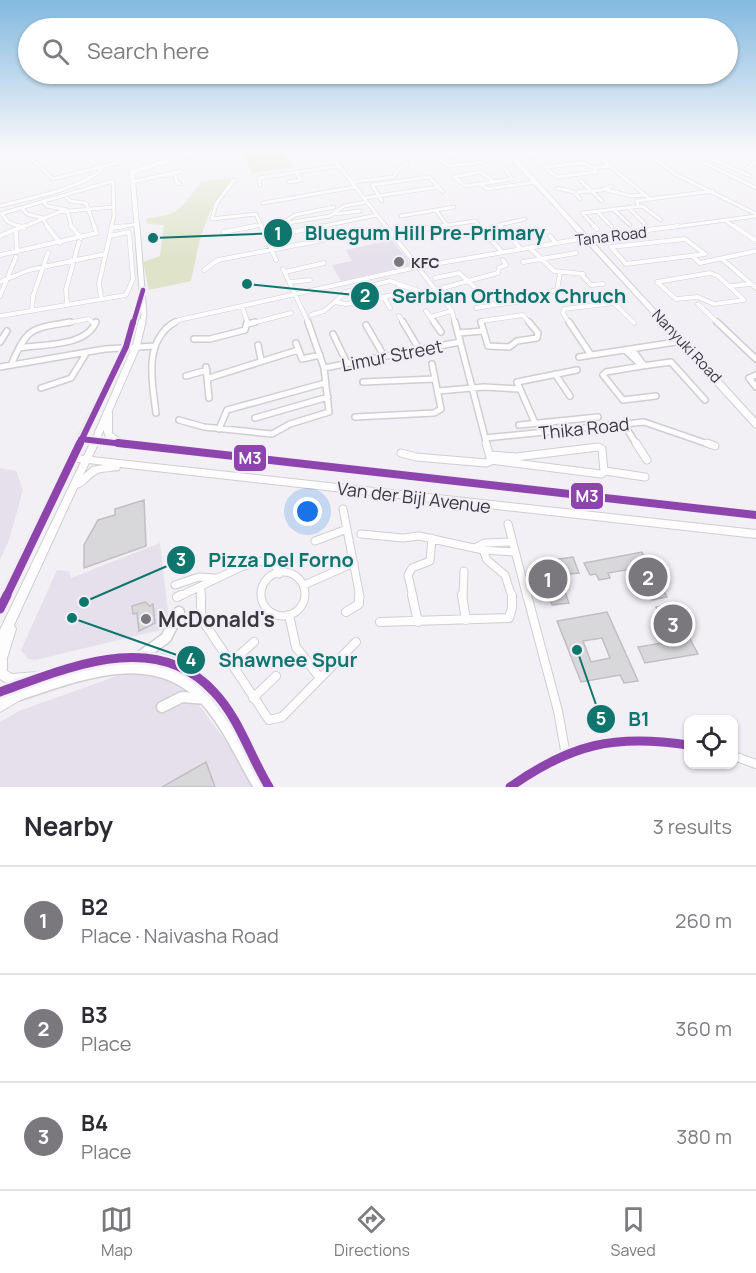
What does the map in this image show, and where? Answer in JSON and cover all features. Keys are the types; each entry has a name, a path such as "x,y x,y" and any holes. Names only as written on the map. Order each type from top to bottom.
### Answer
{"main road":[{"path":"108,413 108,435 124,443"},
{"path":"0,609 81,439"},
{"name":"Van der Bijl Avenue","path":"81,439 756,513"},
{"path":"0,642 95,441"},
{"name":"Van der Bijl Avenue","path":"72,458 756,534"},
{"path":"63,509 81,480 99,468 165,469"},
{"path":"22,593 0,669 11,680 50,677"},
{"path":"0,706 18,695"}],"street":[{"path":"0,206 65,187"},
{"path":"24,228 8,222 1,214 92,187"},
{"path":"101,298 98,284 114,227 112,187"},
{"path":"95,441 136,347 145,307 133,187"},
{"path":"229,187 216,204 212,219 255,213 276,260"},
{"path":"263,203 318,193 333,194 341,189 355,187 452,311 491,458"},
{"path":"372,187 382,201"},
{"path":"335,214 344,206 378,195 439,187 443,192"},
{"path":"486,187 489,189 504,187"},
{"name":"Nanyuki Road","path":"540,187 756,422"},
{"path":"587,187 602,201"},
{"path":"604,190 611,187"},
{"path":"633,187 650,199"},
{"path":"703,187 756,215"},
{"path":"557,188 576,193 604,190 629,196 644,196"},
{"path":"428,189 431,194"},
{"path":"294,191 297,197"},
{"path":"415,191 419,195"},
{"path":"638,206 637,201 713,191"},
{"path":"403,192 407,197"},
{"path":"576,193 580,199"},
{"path":"390,194 394,199"},
{"path":"0,255 17,255 80,240 97,232 97,228 90,221 85,202 69,200 64,195"},
{"path":"271,195 274,201"},
{"path":"43,201 49,207 67,210"},
{"path":"597,229 581,213 638,206 645,207 661,220"},
{"path":"0,236 67,210 113,207"},
{"path":"334,207 295,215 281,224 360,211"},
{"path":"401,216 454,207"},
{"path":"628,207 645,224"},
{"path":"22,208 27,214 43,218 60,243"},
{"path":"613,209 630,225"},
{"path":"67,210 69,224 80,240 66,289 67,304"},
{"path":"436,210 446,224"},
{"path":"597,211 612,227"},
{"path":"267,237 377,215"},
{"name":"Tana Road","path":"155,346 161,332 174,322 417,267 586,238 726,221 756,215"},
{"path":"521,249 499,224 525,219"},
{"path":"390,233 471,221 479,223 502,252"},
{"path":"726,221 756,241"},
{"path":"114,227 137,223"},
{"path":"224,232 261,225"},
{"path":"204,270 212,262 228,257 386,228"},
{"path":"0,296 17,255 16,231"},
{"path":"0,316 124,296 133,281 129,232 112,235"},
{"path":"511,239 531,236"},
{"path":"550,236 556,243"},
{"path":"692,256 705,254 685,239 611,247 626,264 692,256 700,263 722,259 724,256 756,251"},
{"path":"530,248 554,271 582,274 590,284 603,284"},
{"path":"226,250 228,257"},
{"path":"32,311 33,296 48,253"},
{"path":"0,282 43,267 105,254"},
{"path":"523,262 576,254"},
{"path":"722,259 756,288"},
{"path":"311,315 324,311 347,291 390,281 424,293 435,292 472,278 498,273 499,268 506,265 503,260"},
{"path":"179,420 219,429 276,433 290,424 329,412 324,368 284,270 324,263"},
{"path":"435,278 459,273 483,292 494,305"},
{"path":"549,292 558,289 560,273"},
{"path":"731,286 744,300 714,304 698,297 674,298 657,282 710,273 717,275 731,286 751,284"},
{"path":"290,282 310,280"},
{"path":"335,302 346,304 396,294 400,285"},
{"path":"81,439 126,347 137,316 142,290"},
{"path":"384,297 390,308"},
{"path":"476,308 532,300"},
{"path":"591,355 563,310 616,304 634,323"},
{"path":"698,304 756,359"},
{"path":"194,339 206,340 247,329 248,324 242,306"},
{"path":"426,311 441,332"},
{"path":"430,317 452,311"},
{"path":"248,324 291,314"},
{"path":"523,315 538,336 516,342 509,347 493,348 488,345 483,331 482,321 523,315"},
{"path":"399,316 419,349"},
{"path":"11,365 19,348 28,332 35,328 88,319 96,322 92,332 82,338 19,348"},
{"path":"366,325 384,356"},
{"path":"0,342 7,331"},
{"path":"458,333 483,331"},
{"path":"333,334 347,363"},
{"path":"579,357 682,341"},
{"name":"Limur Street","path":"324,368 460,342"},
{"path":"296,343 302,359 320,356"},
{"path":"258,345 261,360"},
{"path":"0,367 87,352 155,346 151,362 156,413"},
{"path":"632,349 635,357"},
{"path":"209,378 254,366 261,360 298,350"},
{"path":"625,350 643,366"},
{"path":"41,388 69,380 87,352"},
{"path":"656,396 623,400 603,375 609,371 671,362 705,400"},
{"path":"355,417 437,413 441,409 432,364"},
{"path":"186,376 206,369 209,378 209,398"},
{"path":"535,423 519,389 519,381 577,370"},
{"path":"555,374 570,396"},
{"path":"756,375 749,379 756,387"},
{"path":"363,382 435,379"},
{"path":"219,429 227,410 325,383"},
{"path":"438,391 472,388 519,389"},
{"path":"255,418 328,397"},
{"path":"519,425 598,417"},
{"path":"622,423 647,460"},
{"name":"Thika Road","path":"485,438 622,423 648,423 715,446"},
{"path":"401,453 416,457 486,463 491,458 512,458 598,447 602,449 604,471"},
{"path":"531,455 533,466"},
{"path":"491,458 533,466 601,474 604,471 645,477"},
{"path":"343,509 360,602 346,612"},
{"path":"508,524 567,749"},
{"path":"315,541 347,529"},
{"path":"361,534 432,538 479,549 514,546"},
{"path":"418,622 408,574 411,568 430,561 432,538"},
{"path":"380,622 506,618 512,614 506,577 501,570 487,561 479,549"},
{"path":"177,597 201,588 215,578 265,560 274,562 279,574"},
{"path":"304,585 354,562"},
{"path":"464,571 462,592 466,620"},
{"path":"279,574 297,576 304,585 302,602 289,615 274,616 264,608 261,602 267,581 279,574"},
{"path":"175,585 199,577 215,578"},
{"path":"201,588 201,618 269,720 278,720 356,642"},
{"path":"142,655 166,638 179,612"},
{"path":"289,615 296,647 320,678"},
{"path":"230,663 254,642"},
{"path":"0,692 121,656 142,655 185,666 205,681 221,701 250,758 269,787"},
{"path":"0,701 105,670 134,666 161,670 179,677 207,699 259,787"},
{"path":"253,698 276,676"},
{"path":"162,707 182,697 207,699"},
{"path":"510,787 529,771 567,749 597,740 628,738 684,745"},
{"path":"738,757 756,764"}],"shaded area":[{"path":"392,240 412,265 341,281 332,265 352,261 346,250"},
{"path":"0,468 16,471 23,490 9,540 0,560"},
{"path":"160,543 169,621 165,629 35,660 28,659 21,650 57,570 69,571 71,578"},
{"path":"128,672 159,676 186,687 259,787 0,787 0,722 19,711"}],"green space":[{"path":"197,187 227,187 216,201 205,225 191,281 149,290 143,262 160,256 164,225 147,224 146,218 173,212"}],"building":[{"path":"144,500 146,546 84,568 84,545 98,520 115,515 115,509"},
{"path":"642,552 667,597 652,600 636,568 608,573 610,578 599,580 596,574 590,575 584,563"},
{"path":"573,557 579,573 559,575 569,603 552,605 544,582 538,583 532,567 538,566 537,562"},
{"name":"McDonald's","path":"145,602 150,606 153,604 155,623 139,631 137,613 133,614 132,606"},
{"path":"671,604 698,654 645,663 638,647 674,641 656,607"},
{"path":"607,612 638,681 624,683 620,675 581,682 557,621","holes":["602,638 610,658 591,662 583,641"]},
{"path":"206,762 215,787 162,787"}],"transit line":[{"name":"M3","path":"0,609 126,347 143,290"},
{"name":"M3","path":"81,439 756,515"},
{"name":"M3","path":"0,692 82,664 111,658 139,657 166,660 191,671 214,691 237,726 269,787"},
{"name":"M3","path":"510,787 553,759 594,744 615,740 637,740 684,744"}],"place":[{"name":"Bluegum Hill Pre-Primary","path":"153,238"},
{"name":"KFC","path":"399,262"},
{"name":"Serbian Orthdox Chruch","path":"247,284"},
{"name":"B3","path":"648,577"},
{"name":"B2","path":"548,579"},
{"name":"Pizza Del Forno","path":"84,602"},
{"name":"Shawnee Spur","path":"72,618"},
{"name":"McDonald's","path":"146,619"},
{"name":"B4","path":"673,624"},
{"name":"B1","path":"577,650"}]}
